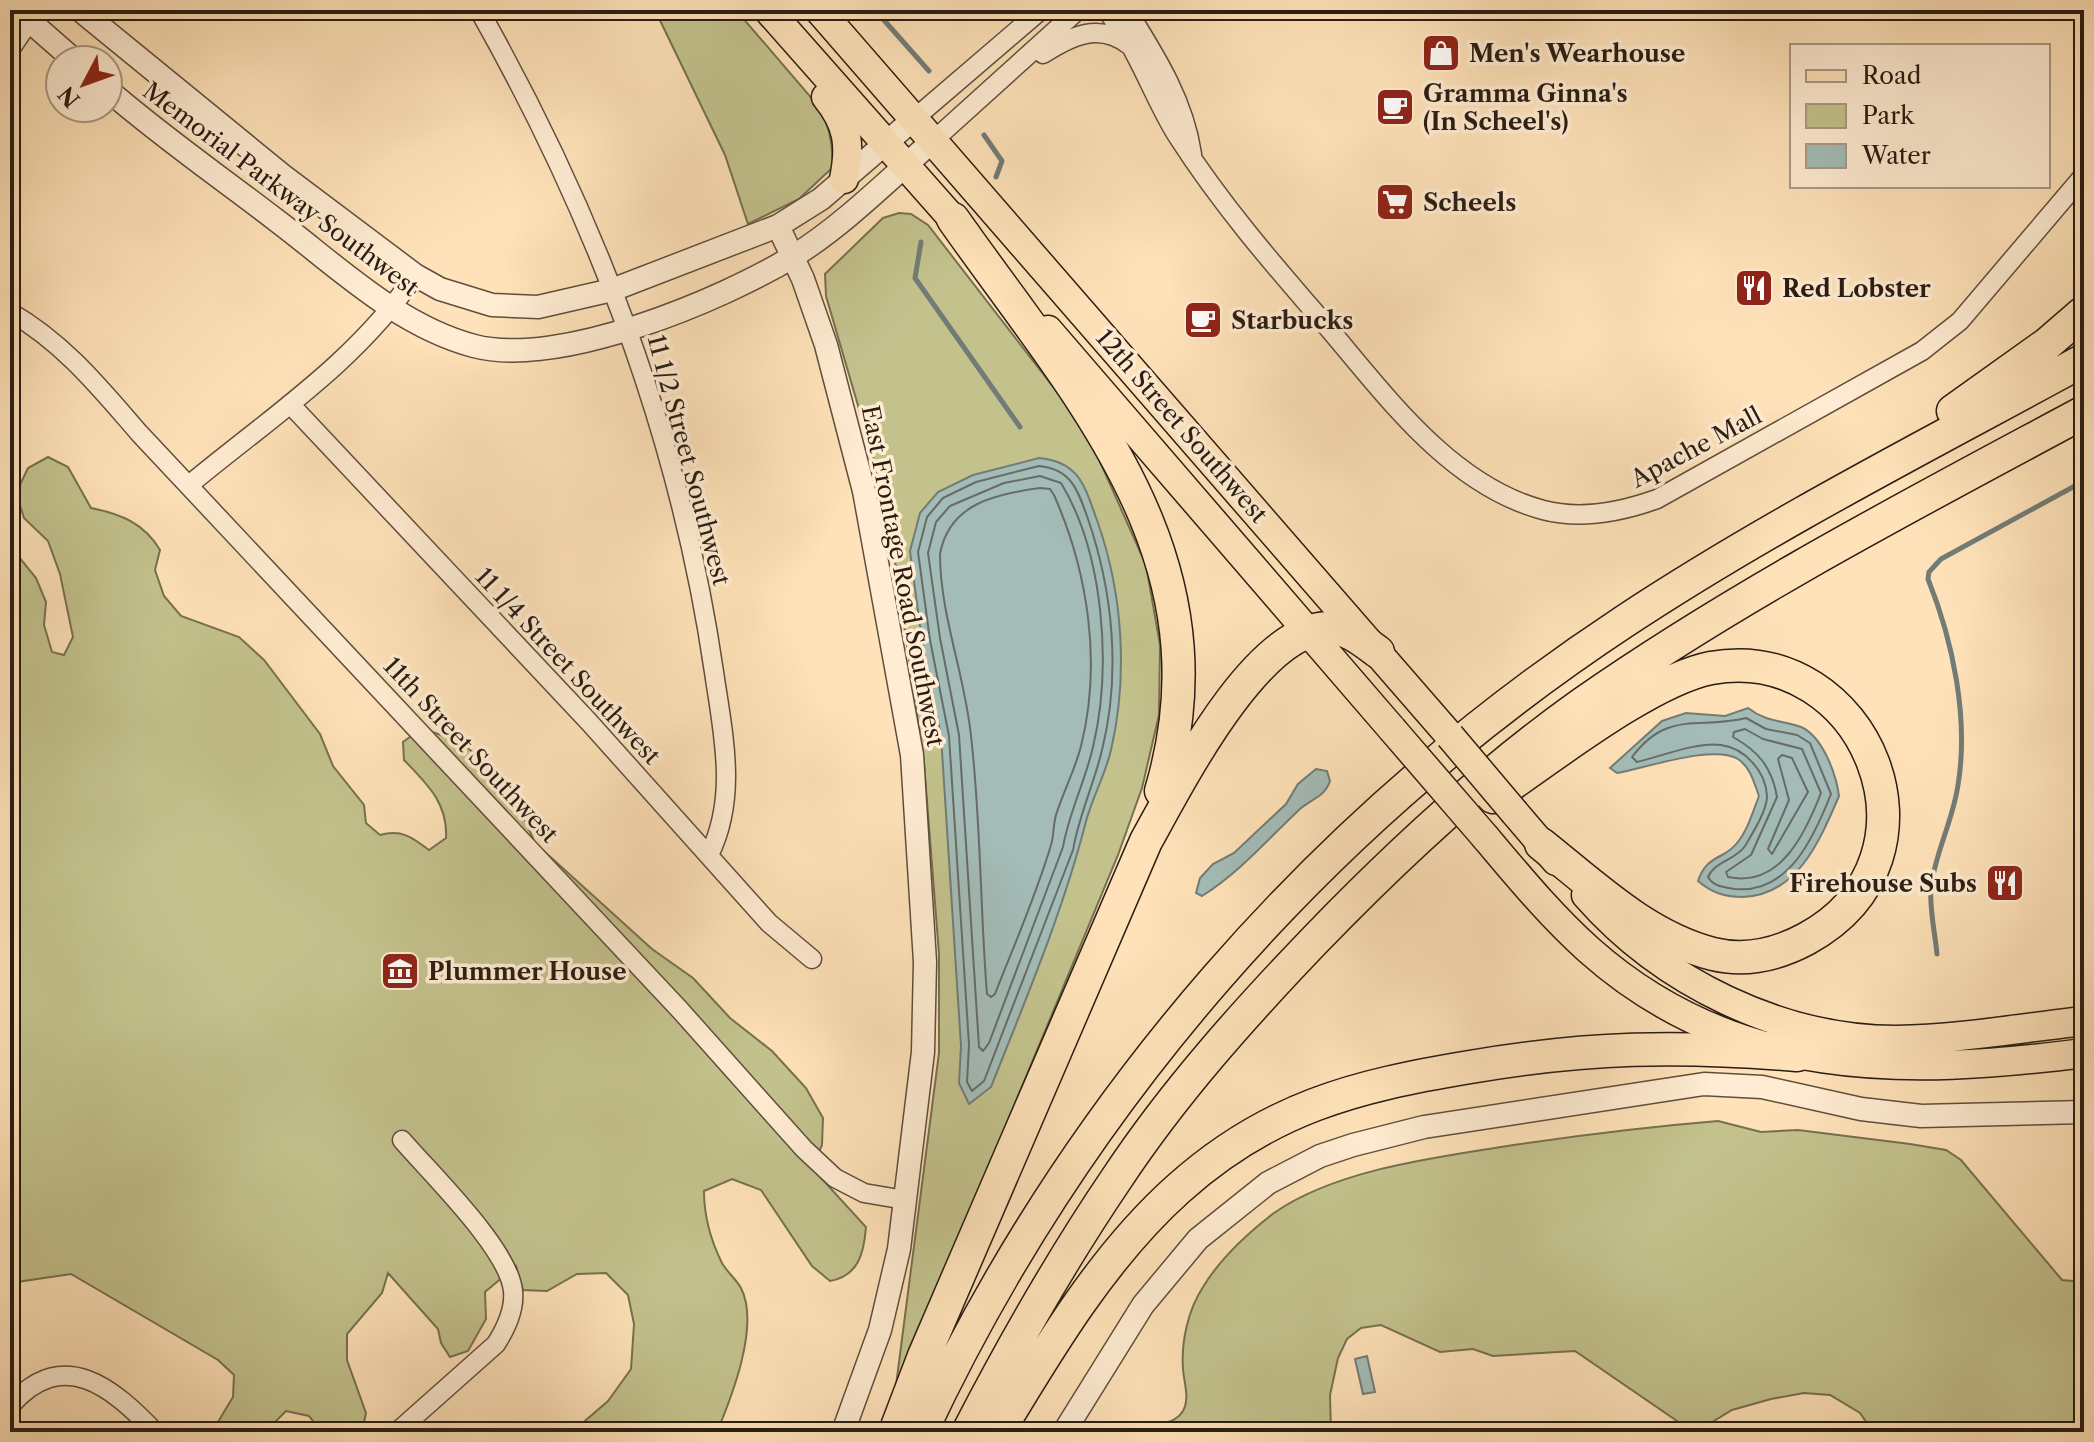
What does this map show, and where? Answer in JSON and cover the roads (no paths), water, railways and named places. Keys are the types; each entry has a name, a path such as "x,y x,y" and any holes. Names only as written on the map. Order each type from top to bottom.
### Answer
{"highway":[{"path":"953,219 1118,457 1138,494 1161,554 1177,630 1178,694 1172,747 1146,841"},
{"path":"1803,513 1984,390 2084,312"},
{"path":"921,1432 956,1357 1016,1249 1078,1152 1162,1040 1244,944 1357,831 1555,670 1627,620 1803,513 2084,360"},
{"path":"968,1432 1048,1287 1136,1150 1253,1005 1378,875 1525,747 1672,643 1774,580 2084,412"},
{"path":"895,1432 924,1356 1146,841 1186,770 1231,704 1273,651 1307,631 1328,628 1346,631 1378,652"},
{"path":"1378,875 1635,702 1709,668 1735,666 1762,669 1786,676 1821,695 1837,708 1866,745 1882,789 1882,843 1866,885 1856,899 1816,934 1788,949 1763,956 1735,958 1681,943 1634,918 1541,844"},
{"path":"998,1432 1066,1326 1147,1220 1178,1189 1233,1146 1297,1110 1360,1087 1528,1057 1677,1046 1797,1055"}],"main road":[{"name":"12th Street Southwest","path":"768,10 953,219 1560,923 1621,976 1647,994 1712,1026 1797,1055 1833,1062 1921,1068 2084,1053"},
{"name":"12th Street Southwest","path":"819,10 1590,900 1644,948 1706,989 1769,1019 1812,1032 1897,1040 2084,1021"},
{"path":"813,59 818,86 839,114 848,133 849,156 844,179"}],"street":[{"name":"Memorial Parkway Southwest","path":"80,10 282,175 415,275 464,298 521,308 612,290 778,226 805,212 1041,10"},
{"name":"11 1/2 Street Southwest","path":"479,10 518,80 575,199 628,329 668,454 706,618 726,752 726,810 709,855"},
{"name":"Memorial Parkway Southwest","path":"124,102 392,308 452,338 500,351 554,348 628,329 733,287 793,256 1001,83 1078,10"},
{"name":"Apache Mall","path":"1106,10 1223,207 1433,444 1475,476 1543,510 1577,514 1608,513 1657,499 1922,351 1960,321 2084,175"},
{"path":"1127,10 1176,96 1188,125 1193,160"},
{"path":"10,50 28,14 58,44"},
{"path":"1001,83 1068,38 1085,33 1109,34 1130,46"},
{"name":"East Frontage Road Southwest","path":"778,226 793,256 826,345 849,425 893,636 912,755 925,962 923,1052 890,1295 843,1432"},
{"path":"189,485 290,404 392,308 415,275"},
{"name":"11th Street Southwest","path":"10,312 62,348 680,1010 804,1149 835,1178 864,1193 905,1200"},
{"name":"11 1/4 Street Southwest","path":"290,404 589,722 769,923 812,959"},
{"path":"1064,1432 1143,1305 1198,1239 1268,1183 1320,1156 1353,1145 1424,1127 1704,1084 1749,1085 1861,1109 1921,1116 2084,1112"},
{"path":"397,1432 496,1344 507,1327 513,1291 498,1252 402,1140"},
{"path":"10,1406 20,1395 54,1378 85,1378 122,1397 155,1432"}],"water":[{"path":"1039,458 1073,471 1085,488 1098,523 1118,607 1120,694 1108,760 1042,957 991,1087 969,1104 959,1083 961,1046 941,736 922,641 910,551 920,513 938,492 973,475"},
{"path":"1748,708 1761,716 1809,732 1827,756 1839,796 1815,847 1793,876 1779,887 1762,894 1736,897 1714,891 1698,881 1706,866 1737,843 1752,814 1759,796 1746,767 1738,759 1713,754 1679,758 1617,773 1610,768 1662,721 1686,713 1725,716"},
{"path":"1316,769 1327,771 1330,781 1325,791 1300,809 1229,877 1202,896 1196,893 1200,878 1213,864 1234,853 1286,804 1298,784"},
{"path":"1367,1356 1375,1392 1363,1394 1355,1359"}],"waterway":[{"path":"875,10 929,71"},
{"path":"984,135 1002,161 996,177"},
{"path":"921,242 915,278 1020,427"},
{"path":"1937,954 1931,886 1956,798 1961,734 1951,654 1928,579 1929,572 1941,559 2084,481"}],"place":[{"name":"Men's Wearhouse","path":"1441,53"},
{"name":"Gramma Ginna's (In Scheel's)","path":"1395,107"},
{"name":"Scheels","path":"1395,202"},
{"name":"Red Lobster","path":"1754,288"},
{"name":"Starbucks","path":"1203,320"},
{"name":"Firehouse Subs","path":"2005,883"},
{"name":"Plummer House","path":"400,971"}]}
